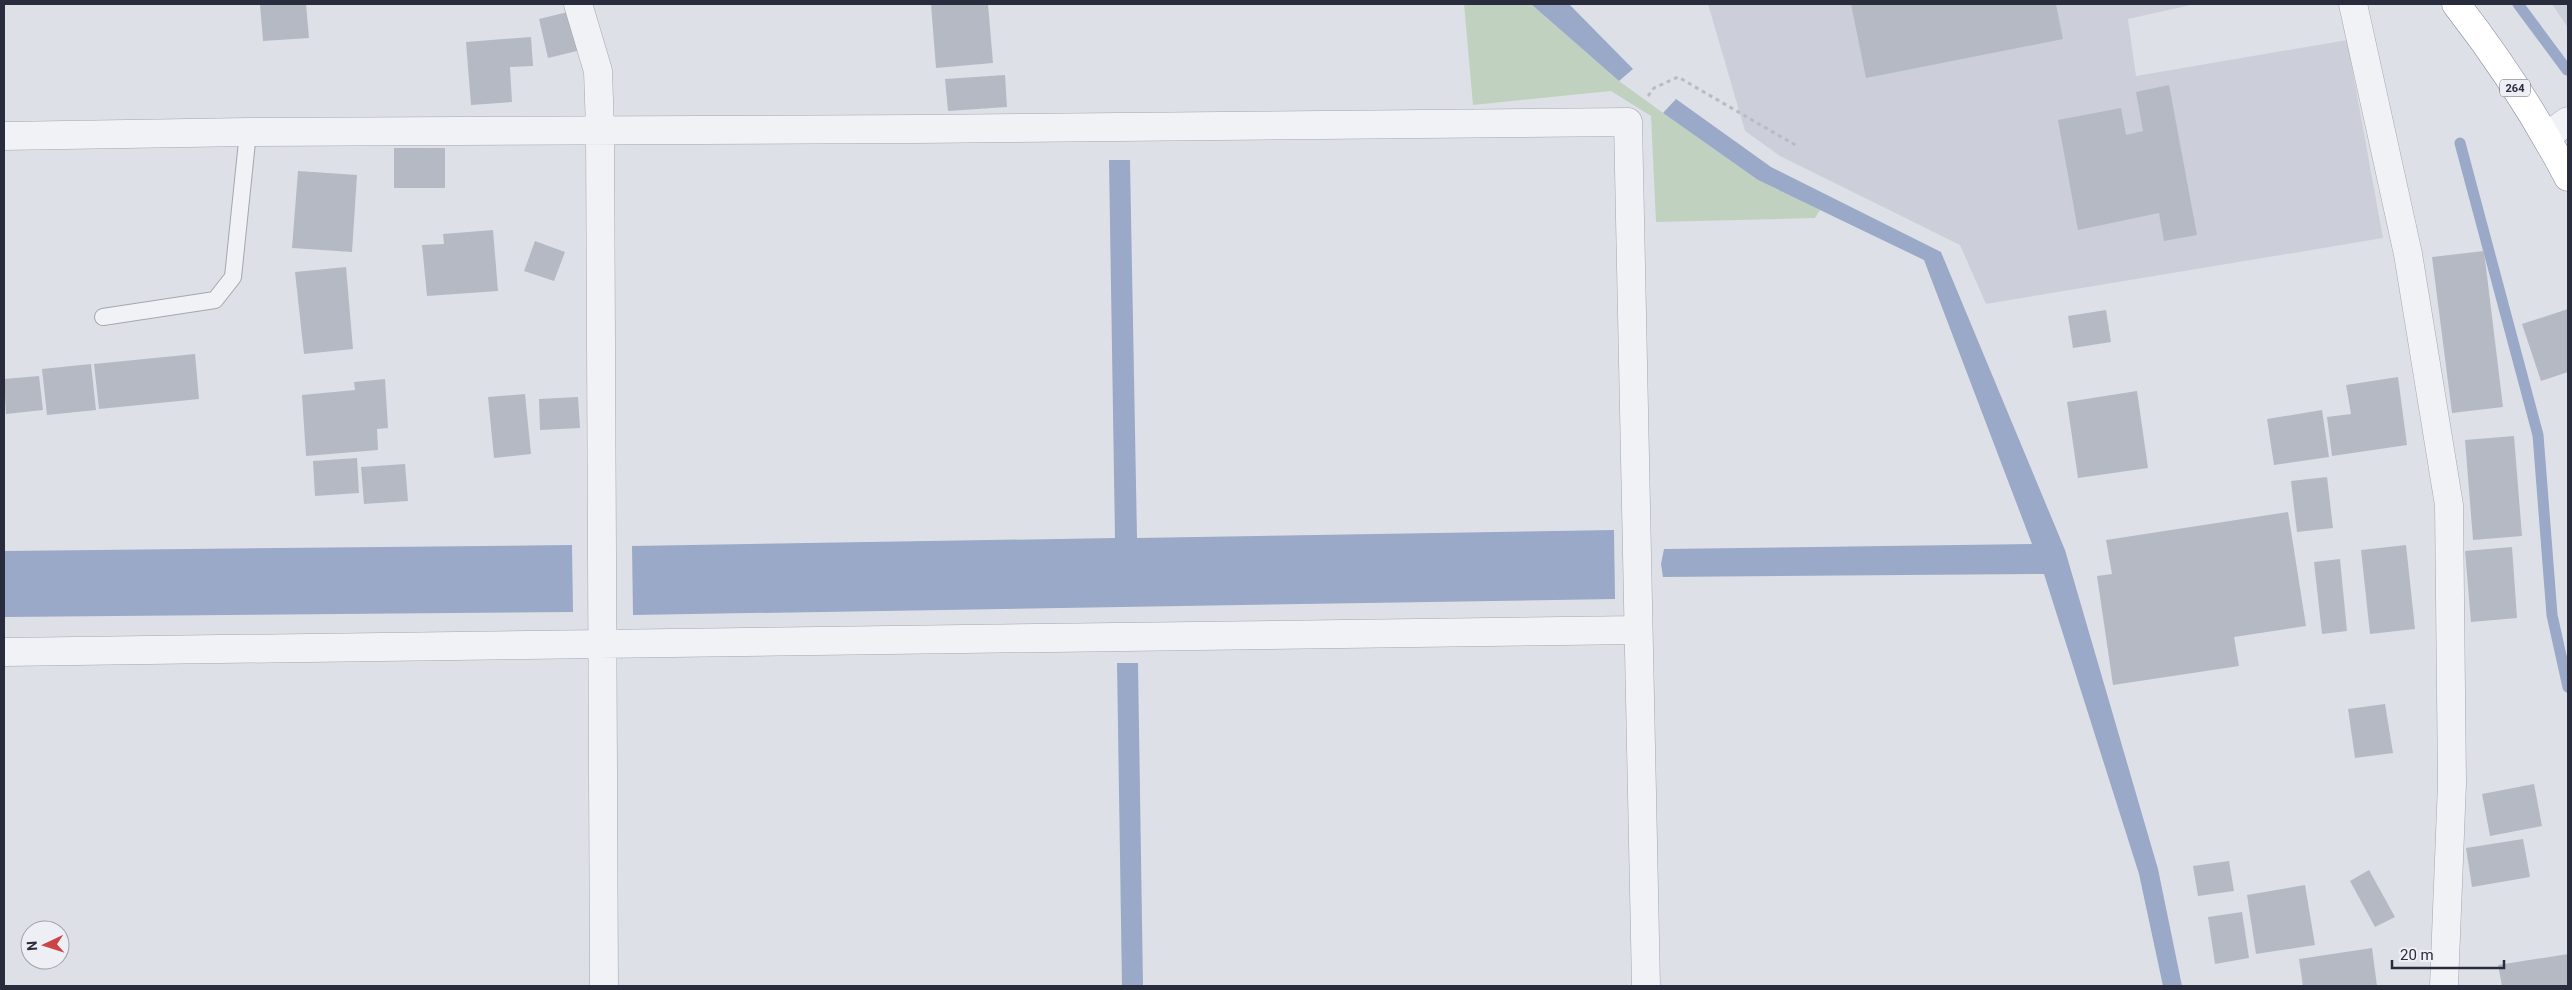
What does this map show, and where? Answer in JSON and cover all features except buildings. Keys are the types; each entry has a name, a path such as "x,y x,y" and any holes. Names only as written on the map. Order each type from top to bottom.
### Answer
{"highway":[{"name":"264","path":"2456,4 2486,43 2546,136 2568,177"}],"street":[{"path":"578,4 598,71 600,129 604,986"},
{"path":"2353,4 2408,254 2448,505 2452,783 2444,986"},
{"path":"2546,136 2568,120"},
{"path":"4,136 248,132 600,129 917,130 1628,122 1646,986"},
{"path":"4,652 1638,630"}],"lane":[{"path":"103,317 215,300 233,277 248,132"}],"path":[{"path":"1628,122 1654,88 1678,77 1797,146"}],"shaded area":[{"path":"1708,4 2195,4 2128,19 2136,76 2347,40 2383,238 1986,304 1960,245 1780,156 1745,131"},
{"path":"2552,4 2568,4 2568,28"}],"green space":[{"path":"1464,4 1531,4 1619,81 1663,113 1758,180 1820,210 1815,218 1656,222 1651,116 1611,91 1473,105"}],"water":[{"path":"1531,4 1569,4 1633,69 1619,81"},
{"path":"1676,99 1771,167 1941,252 2065,550 2158,869 2182,986 2163,986 2139,874 2044,574 1663,577 1661,564 1664,549 2032,544 1924,260 1758,180 1663,113"},
{"path":"1109,160 1130,160 1137,538 1614,530 1615,599 633,615 632,546 1115,538"},
{"path":"572,545 573,612 4,617 4,551"},
{"path":"1117,663 1138,663 1143,986 1122,986"}],"waterway":[{"path":"2518,4 2567,70"},
{"path":"2460,143 2538,435 2552,615 2568,687"}]}
